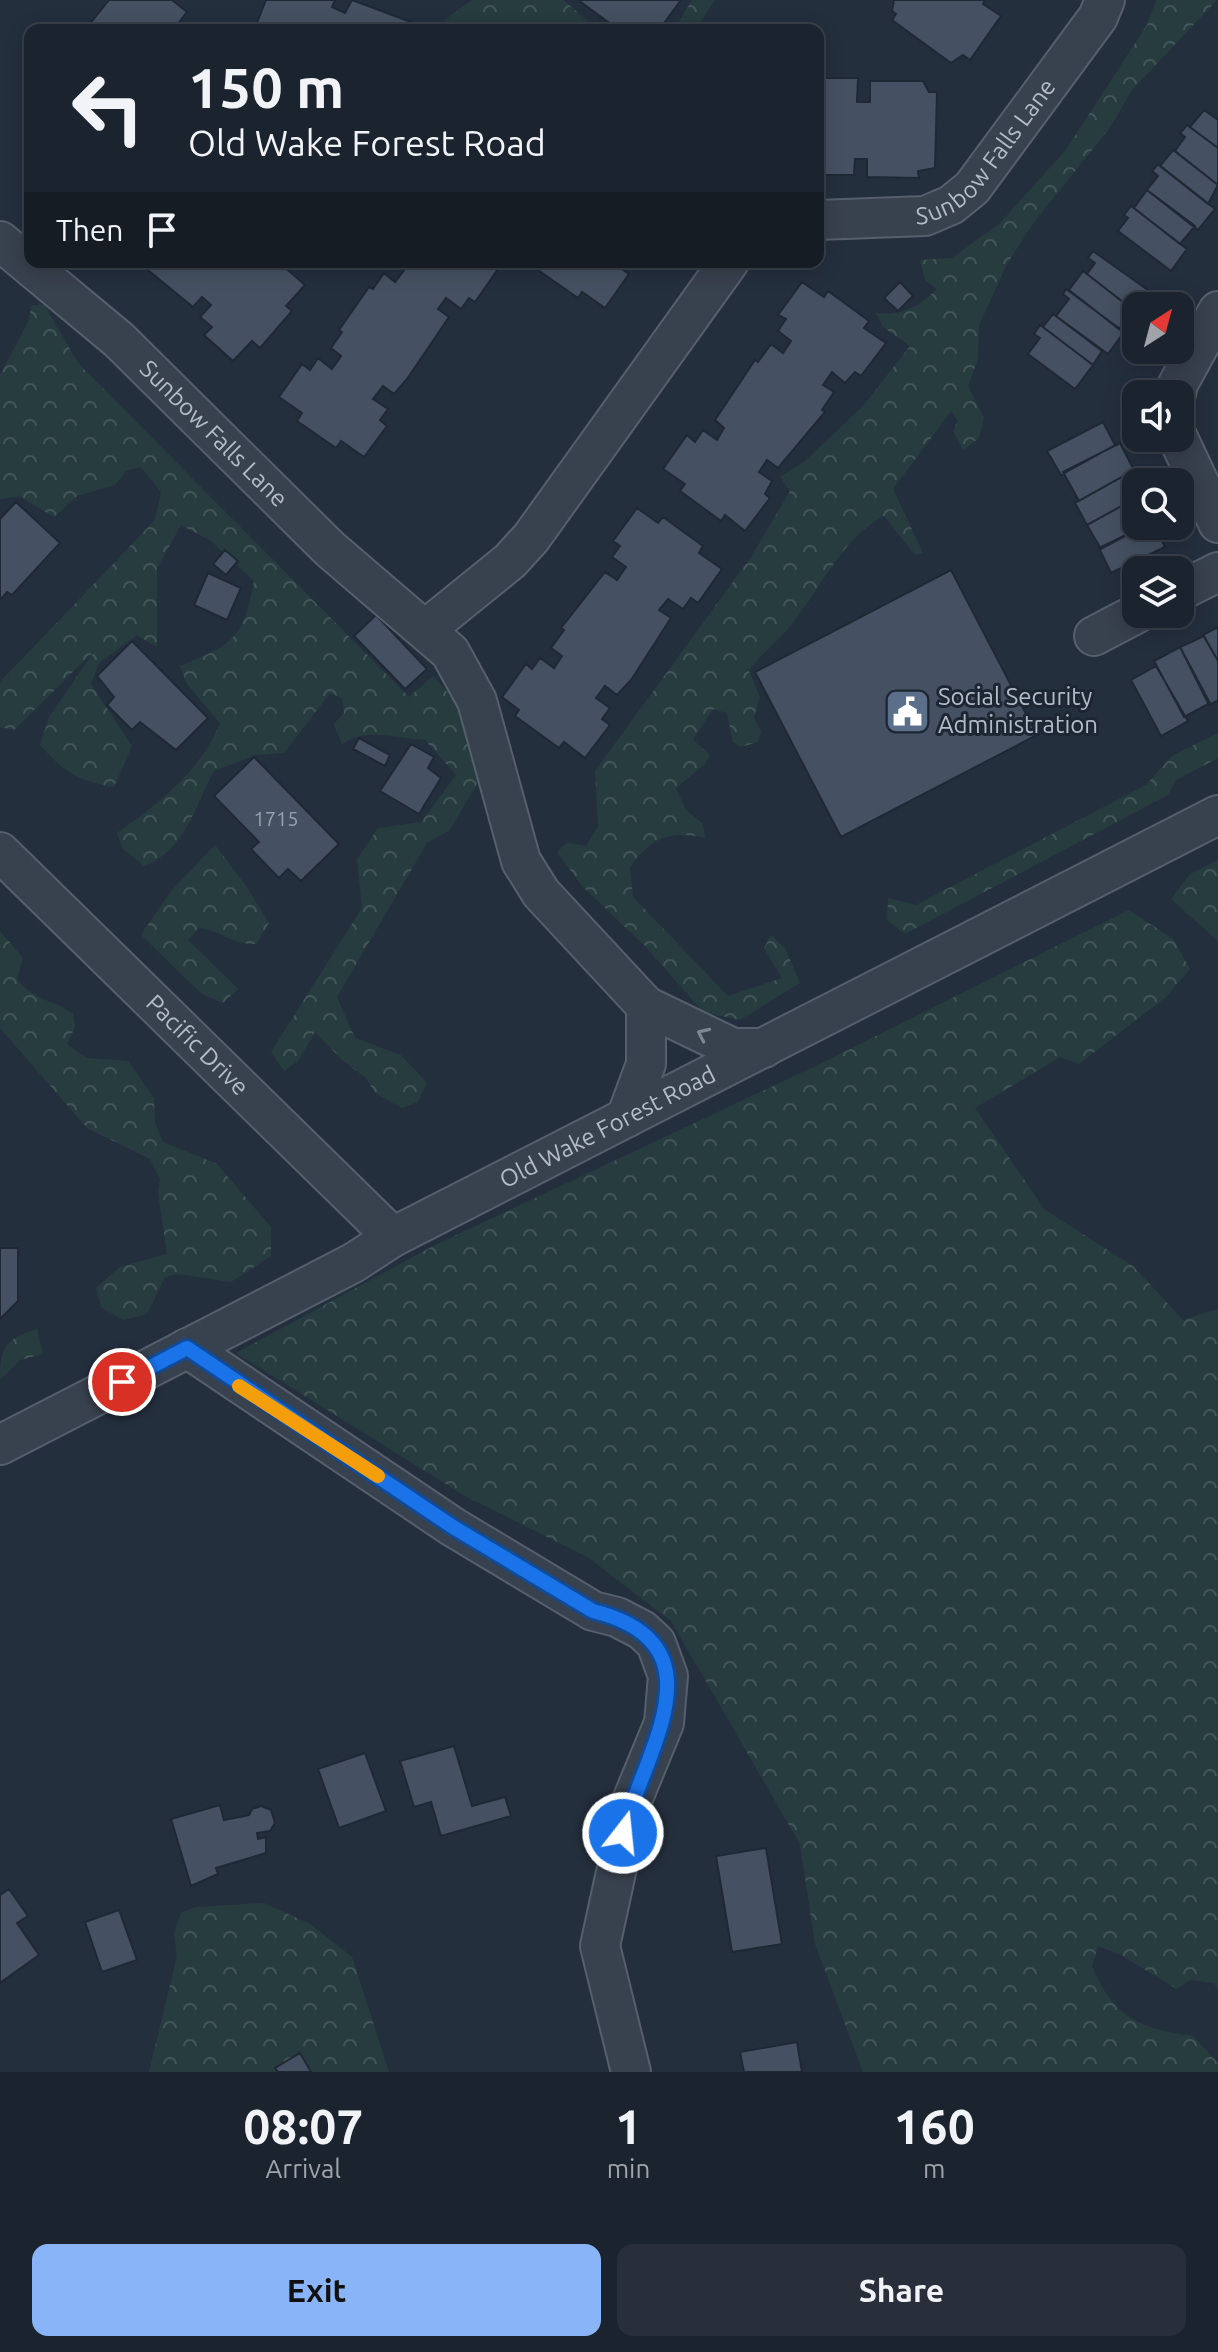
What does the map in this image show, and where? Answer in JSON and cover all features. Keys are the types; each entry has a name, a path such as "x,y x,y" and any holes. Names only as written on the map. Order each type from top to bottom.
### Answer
{"street":[{"name":"Sunbow Falls Lane","path":"824,220 925,216 951,205 972,188 1098,17 1105,0"},
{"name":"Sunbow Falls Lane","path":"0,241 24,261"},
{"name":"Sunbow Falls Lane","path":"32,268 119,340 330,549 450,652 477,701 521,861 541,893 646,1006 733,1048 764,1048"},
{"path":"426,629 510,561 531,538 725,268"},
{"path":"1180,380 1218,311"},
{"path":"1185,452 1218,523"},
{"path":"1194,584 1218,572"},
{"path":"1094,636 1122,621"},
{"name":"Old Wake Forest Road","path":"0,1445 353,1263 393,1237 1218,815"},
{"name":"Pacific Drive","path":"0,852 393,1237"},
{"path":"626,1118 646,1064 646,1006"},
{"path":"187,1348 453,1527 593,1611 617,1617 642,1630 656,1643 668,1676 664,1723 631,1803 600,1946 631,2072"}],"green space":[{"path":"472,0 563,0 592,24 455,24 443,21"},
{"path":"692,0 715,0 699,24 678,24"},
{"path":"1156,0 1217,0 1132,90 1109,129 1034,222 1007,264 979,325 978,359 968,386 984,418 979,438 963,450 953,431 958,421 951,411 893,489 923,553 915,555 884,516 854,539 799,615 749,671 760,697 754,717 761,732 758,742 741,747 733,742 727,713 713,709 693,740 710,755 704,765 676,788 686,810 703,824 705,838 681,835 662,839 645,850 630,868 633,897 728,996 782,978 764,948 771,935 785,948 800,983 740,1020 703,1012 646,947 582,886 557,852 567,843 586,846 598,826 595,771 751,557 790,491 780,477 805,461 864,405 910,346 883,327 876,313 902,311 937,289 925,280 920,260 952,258 1000,223 1065,151 1147,25"},
{"path":"44,304 78,363 409,697 433,676 460,706 476,743 478,782 450,830 427,843 337,997 355,1038 401,1055 427,1083 418,1102 402,1108 375,1093 366,1078 342,1060 315,1032 299,1060 284,1071 271,1052 362,908 357,859 378,828 421,822 456,775 425,740 371,735 342,744 334,724 344,713 342,698 330,693 284,753 256,755 214,771 187,826 170,849 158,859 144,866 123,849 117,833 177,785 202,756 220,723 187,684 180,666 213,652 233,637 245,616 254,581 211,541 181,525 157,568 157,647 137,635 99,663 91,684 132,746 114,787 73,774 40,745 49,717 95,650 14,730 0,727 0,682 155,520 161,492 141,467 126,471 115,485 77,496 54,517 19,496 0,499 0,375 29,320 31,306"},
{"path":"1218,733 1218,758 1176,780 1168,795 905,934 887,920 888,898 916,905 1146,785 1172,756"},
{"path":"215,845 269,923 256,944 199,928 188,940 238,989 223,1003 202,994 141,935 170,892"},
{"path":"1218,860 1218,941 1171,899 1190,874"},
{"path":"1129,910 1173,939 1190,969 1166,997 1079,1064 1060,1057 975,1108 1045,1210 1133,1266 1183,1320 1218,1309 1218,1989 1214,1983 1190,1980 1177,1989 1121,1955 1098,1946 1092,1966 1119,2009 1143,2024 1193,2036 1218,2063 1218,2072 863,2072 815,1944 800,1844 671,1621 589,1558 465,1496 236,1353 435,1245 822,1063"},
{"path":"0,931 23,958 17,979 24,987 73,1014 75,1027 67,1044 87,1058 128,1061 154,1098 155,1123 163,1142 217,1164 271,1227 271,1256 231,1282 178,1274 165,1277 147,1314 123,1320 101,1307 96,1288 120,1267 167,1254 158,1192 160,1179 150,1159 87,1128 0,1028"},
{"path":"37,1329 43,1354 20,1360 0,1380 1,1360 6,1346 18,1336"},
{"path":"264,1903 310,1924 352,1957 389,2072 149,2072 177,1956 174,1933 181,1913 196,1907"}],"building":[{"path":"109,0 172,0 187,12 178,24 90,24"},
{"path":"266,0 335,0 332,7 345,13 352,0 416,24 256,24"},
{"path":"578,0 681,0 663,24 611,24"},
{"path":"894,0 985,0 983,4 1001,16 970,60 963,55 951,63 892,20 896,14 892,11"},
{"path":"824,78 858,78 857,102 870,102 870,81 923,81 929,92 937,92 935,168 918,171 919,178 867,177 867,159 855,159 854,175 824,175"},
{"path":"1204,110 1218,120 1218,148 1190,127"},
{"path":"1187,125 1218,148 1218,185 1175,151 1185,137 1180,133"},
{"path":"1173,150 1218,185 1208,204 1160,166"},
{"path":"1158,164 1215,209 1198,230 1147,190 1158,176 1152,171"},
{"path":"1147,190 1195,226 1180,244 1134,208"},
{"path":"1131,206 1187,249 1171,271 1118,231 1128,218 1124,215"},
{"path":"1093,251 1151,292 1122,292 1122,301 1087,274 1095,263 1088,258"},
{"path":"145,268 286,268 305,285 286,306 292,311 260,348 252,341 233,361 204,335 212,327 200,317 211,305 202,297 193,307"},
{"path":"623,268 629,274 605,308 582,292 578,298 538,270"},
{"path":"405,269 498,269 475,302 469,298 461,309 446,298 438,309 449,317 407,379 394,394 383,386 373,399 388,409 380,420 387,426 364,457 341,441 336,448 297,421 302,413 279,397 302,364 310,370 318,358 332,369 341,356 331,348 342,332 339,330 369,287 373,289 384,273 395,282"},
{"path":"1083,271 1122,301 1122,325 1119,329 1069,290"},
{"path":"802,282 824,297 828,291 869,321 864,328 886,343 861,376 855,372 845,383 832,372 823,385 834,392 822,410 825,412 778,468 767,460 759,472 772,481 765,494 770,498 745,531 725,515 721,521 680,491 685,484 663,469 687,435 695,442 703,430 717,440 724,428 715,420 755,360 758,362 771,344 783,353 791,341 778,331 786,319 778,315"},
{"path":"900,282 913,296 898,311 884,298"},
{"path":"1066,289 1122,331 1108,354 1056,316 1069,299 1063,294"},
{"path":"1053,314 1102,351 1093,365 1043,327"},
{"path":"1040,325 1093,365 1075,389 1028,354 1040,338 1034,334"},
{"path":"1103,422 1115,445 1061,475 1047,451"},
{"path":"1120,443 1133,468 1122,468 1122,477 1079,501 1063,472"},
{"path":"1122,477 1122,506 1087,525 1075,503"},
{"path":"16,502 60,543 12,595 7,592 0,600 0,519"},
{"path":"1122,506 1122,538 1101,549 1087,525"},
{"path":"637,508 658,523 663,517 703,546 699,553 722,569 698,603 691,598 683,609 668,599 659,610 671,618 631,680 617,695 605,686 596,698 610,708 602,719 610,725 585,758 564,742 559,748 515,716 519,710 502,697 526,664 532,669 540,658 554,668 562,656 551,648 564,630 561,628 605,572 617,580 626,567 612,557 620,546 613,541"},
{"path":"1122,537 1122,540 1162,540 1165,547 1146,556 1122,556 1122,568 1111,573 1099,548"},
{"path":"225,550 238,561 226,575 213,564"},
{"path":"951,570 1037,735 841,837 755,672"},
{"path":"208,573 241,588 227,620 194,605"},
{"path":"376,615 427,669 405,689 354,636"},
{"path":"1218,627 1218,661 1203,635"},
{"path":"1204,636 1218,661 1218,700 1209,705 1180,647"},
{"path":"132,641 208,718 176,750 140,722 132,730 107,705 114,697 97,676"},
{"path":"1180,647 1210,703 1184,717 1154,661"},
{"path":"1156,666 1188,721 1161,736 1131,680"},
{"path":"359,738 390,755 385,766 353,749"},
{"path":"411,744 434,757 428,768 441,778 419,814 380,791"},
{"path":"254,757 339,844 301,881 288,869 279,878 251,849 259,842 214,796"},
{"path":"0,1248 18,1248 18,1301 0,1319"},
{"path":"454,1746 472,1806 505,1797 511,1816 441,1836 431,1802 414,1807 400,1761"},
{"path":"365,1753 386,1811 339,1828 318,1769"},
{"path":"220,1805 224,1820 249,1815 252,1809 261,1806 271,1810 275,1823 270,1831 257,1833 258,1839 266,1837 266,1853 216,1868 218,1874 191,1886 171,1819"},
{"path":"766,1848 782,1944 732,1952 716,1856"},
{"path":"9,1889 28,1916 17,1923 39,1955 0,1983 0,1895"},
{"path":"119,1910 137,1960 102,1972 85,1922"},
{"path":"797,2042 802,2072 744,2072 740,2052"},
{"path":"300,2053 311,2072 278,2072 275,2068"}],"slow traffic":[{"path":"239,1386 378,1476"}],"place":[{"name":"Social Security Administration","path":"907,711"}],"route":[{"path":"122,1382 187,1348 453,1527 593,1611 617,1617 642,1630 656,1643 668,1676 664,1723 631,1803 623,1833"}]}
